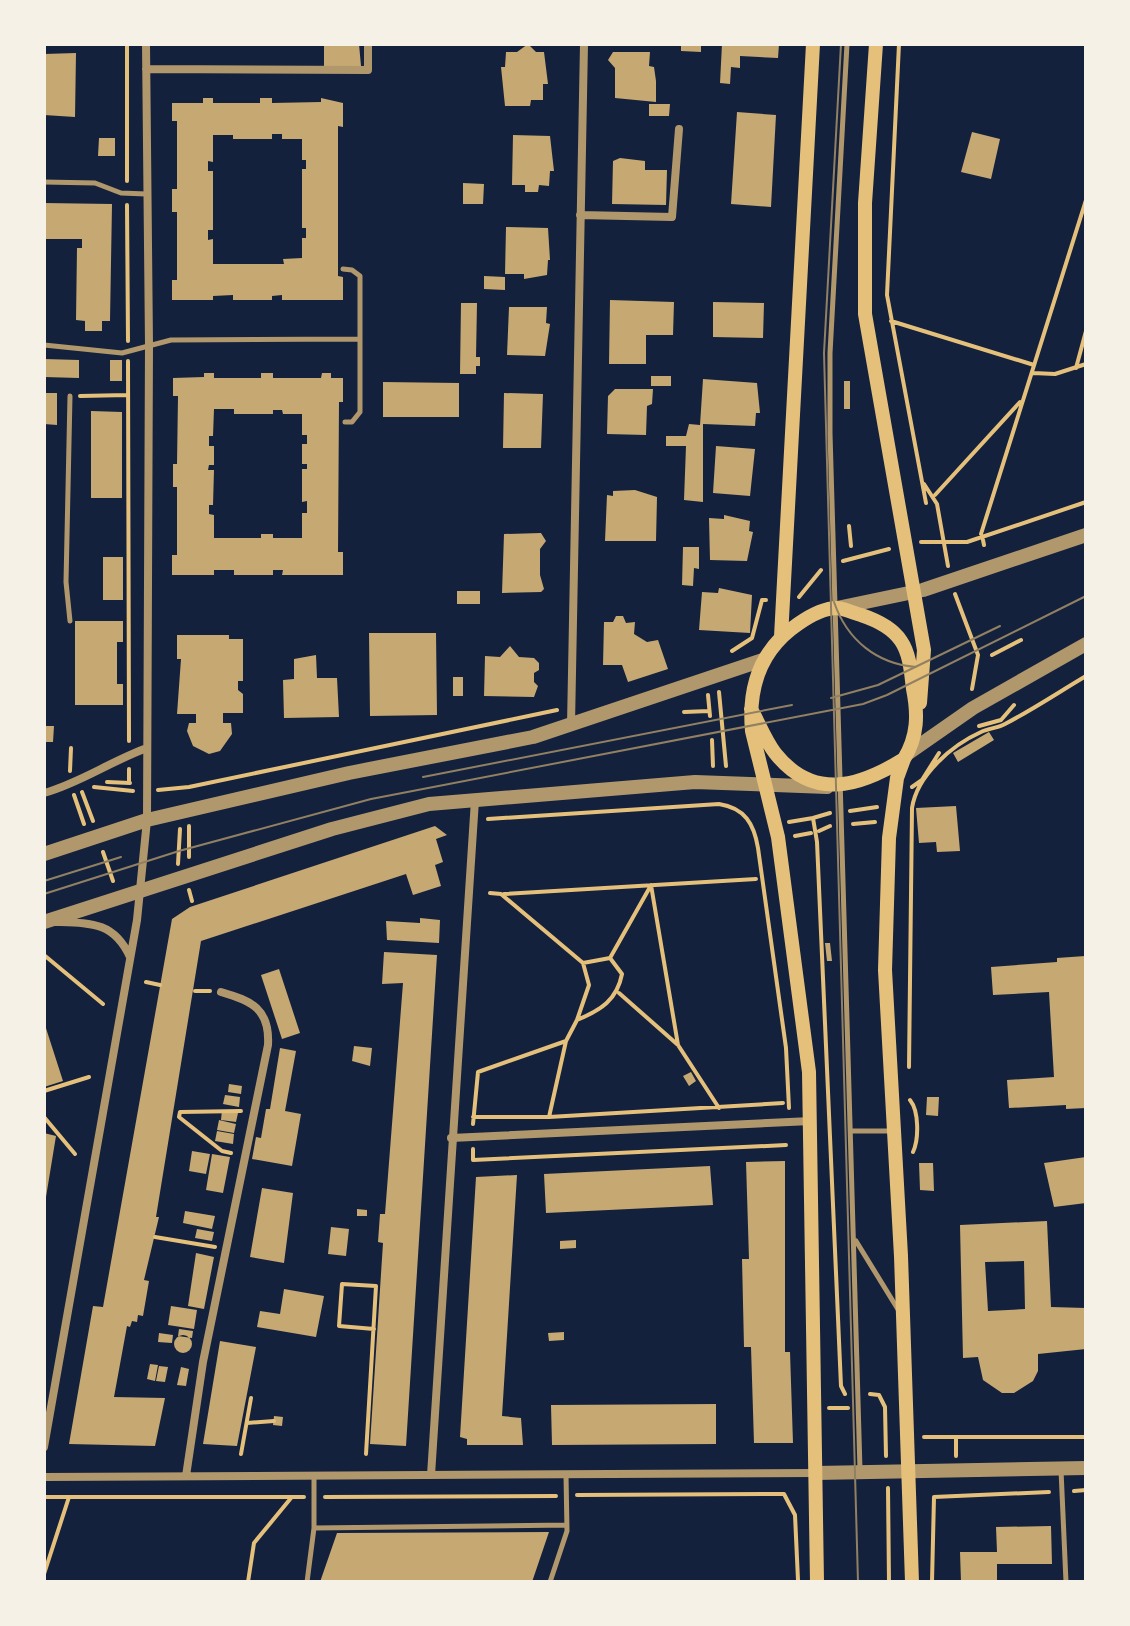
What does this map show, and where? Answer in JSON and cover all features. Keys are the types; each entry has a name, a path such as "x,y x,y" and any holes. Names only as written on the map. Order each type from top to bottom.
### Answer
{"main road":[{"path":"781,637 813,44"},
{"path":"876,44 865,203 865,314 925,673 918,716 891,820 886,901 891,1131 904,1318 912,1582"},
{"path":"817,1582 811,1121 799,986 775,823 752,731 751,709 763,660 781,637 805,619 836,608 879,622 902,641 918,716"},
{"path":"751,709 774,751 785,763 801,775 838,787 863,781 905,757"}],"street":[{"path":"44,1447 130,958 147,820 149,345 146,44"},
{"path":"146,69 368,70 368,44"},
{"path":"571,725 584,44"},
{"path":"580,215 672,217 679,129"},
{"path":"836,608 913,593 1086,535"},
{"path":"905,757 973,708 1086,644"},
{"path":"44,854 184,811 533,737 763,660"},
{"path":"44,793 77,787 129,755 147,748"},
{"path":"44,922 406,808 726,782 838,787"},
{"path":"431,1475 475,800"},
{"path":"44,922 99,923 124,943 130,958"},
{"path":"186,1476 203,1362 268,1045 265,1017 248,1000 221,992"},
{"path":"451,1138 811,1121"},
{"path":"44,1477 816,1473 1086,1468"}],"lane":[{"path":"847,44 830,353 838,787 855,1239 860,1472"},
{"path":"44,182 95,183 127,193 146,194"},
{"path":"343,269 352,270 360,276 360,412 352,422 345,422"},
{"path":"44,345 128,351 171,340 360,339"},
{"path":"70,396 66,582 70,621"},
{"path":"851,1131 891,1131"},
{"path":"855,1239 904,1318"},
{"path":"1061,1469 1066,1582"},
{"path":"307,1582 314,1528 314,1475"},
{"path":"550,1582 567,1525 566,1475"},
{"path":"314,1528 567,1525"}],"path":[{"path":"127,44 129,783"},
{"path":"899,44 887,279 890,320 926,503 1023,399"},
{"path":"983,540 1023,399 1086,200"},
{"path":"890,320 1034,365"},
{"path":"1076,368 1086,331"},
{"path":"1033,373 1055,374 1086,364"},
{"path":"70,396 149,395"},
{"path":"922,482 937,504 952,581 978,655 970,698 979,725"},
{"path":"927,541 967,542 1086,502"},
{"path":"849,526 851,546"},
{"path":"846,560 894,548"},
{"path":"799,597 824,566"},
{"path":"725,805 719,674 721,655 752,638 762,600"},
{"path":"992,655 1021,640"},
{"path":"909,1075 912,808 917,792 936,765 961,743 984,730 1004,725 1086,676"},
{"path":"197,892 176,898 183,877 184,811 179,789 571,705"},
{"path":"684,712 709,711"},
{"path":"712,740 713,766"},
{"path":"77,787 93,781 147,781"},
{"path":"77,787 132,791"},
{"path":"77,787 85,827"},
{"path":"77,787 98,835 119,898"},
{"path":"474,818 725,805 738,809 753,825 786,1048 789,1092 786,1122"},
{"path":"184,811 183,877 192,901"},
{"path":"753,825 813,818 817,842 841,1386 846,1394 876,1394 883,1401 889,1582"},
{"path":"853,824 875,822"},
{"path":"819,831 830,826"},
{"path":"795,836 811,833"},
{"path":"490,893 756,879"},
{"path":"610,958 651,885"},
{"path":"651,885 678,1045"},
{"path":"501,894 583,963 589,985 566,1041 549,1117"},
{"path":"44,955 103,1004"},
{"path":"583,963 610,958"},
{"path":"577,1020 597,1012 618,993 622,974 610,958"},
{"path":"146,982 160,985"},
{"path":"618,993 678,1045 719,1108"},
{"path":"478,1072 566,1041"},
{"path":"44,1091 89,1077"},
{"path":"909,1087 909,1099 916,1106 913,1166"},
{"path":"473,1117 549,1117 783,1103"},
{"path":"231,1153 222,1151 176,1114 222,1109 253,1113"},
{"path":"44,1117 75,1154"},
{"path":"155,1237 226,1249"},
{"path":"366,1454 374,1329 376,1286 342,1284 339,1326 374,1329"},
{"path":"241,1454 251,1398"},
{"path":"247,1423 274,1421"},
{"path":"923,1428 924,1439 1086,1437"},
{"path":"453,1497 454,1488"},
{"path":"932,1582 934,1497 1086,1490"},
{"path":"44,1497 784,1494 795,1515 798,1582"},
{"path":"45,1578 69,1497"},
{"path":"248,1582 254,1543 291,1498"}],"building":[{"path":"324,44 359,44 361,66 324,66"},
{"path":"528,44 536,52 544,52 548,84 543,84 543,100 531,100 530,106 505,106 501,67 505,67 506,52 517,52"},
{"path":"681,44 701,44 701,52 681,51"},
{"path":"722,44 779,44 778,58 740,56 740,68 731,67 730,84 720,83"},
{"path":"613,52 650,52 649,66 654,67 656,102 615,98 615,68 608,60"},
{"path":"76,53 75,117 44,115 44,54"},
{"path":"203,98 213,98 213,103 260,103 260,98 272,98 272,103 321,102 321,98 343,103 343,127 338,126 338,276 343,277 343,300 282,300 282,295 272,296 272,300 233,300 233,295 213,296 213,300 172,300 172,280 177,280 177,212 172,212 172,189 177,189 177,121 172,121 172,103 203,103","holes":["272,134 282,134 282,139 302,139 302,160 306,160 306,169 302,169 302,228 306,228 306,238 302,238 302,258 283,259 284,264 213,264 213,239 208,240 208,230 213,230 213,171 208,171 208,161 213,162 213,135 233,135 233,139 272,139"]},
{"path":"649,104 670,104 669,116 649,116"},
{"path":"737,112 776,115 771,207 731,204"},
{"path":"972,132 1000,139 991,179 961,172"},
{"path":"513,135 550,136 554,171 550,171 549,186 539,185 538,192 525,192 525,185 512,185"},
{"path":"99,138 115,138 115,156 98,156"},
{"path":"620,158 645,161 645,170 667,170 666,205 612,204 613,161"},
{"path":"463,183 484,184 483,204 463,204"},
{"path":"44,203 112,204 110,321 102,321 102,331 85,331 85,321 76,320 77,248 82,248 82,239 44,239"},
{"path":"506,227 548,228 550,260 547,275 524,279 524,274 505,274"},
{"path":"484,276 505,277 505,290 484,289"},
{"path":"610,300 674,302 673,335 646,335 646,364 609,364"},
{"path":"713,302 764,303 763,338 713,337"},
{"path":"461,303 477,303 476,357 480,357 480,366 476,366 476,374 460,374"},
{"path":"509,307 547,307 546,323 550,324 545,356 507,355"},
{"path":"44,359 79,360 79,378 44,377"},
{"path":"110,360 122,360 122,381 110,381"},
{"path":"204,373 214,373 214,378 261,378 261,373 273,373 273,378 321,378 322,373 331,373 331,378 343,378 343,402 339,402 338,552 343,552 343,575 282,575 283,570 273,570 273,575 234,575 234,570 214,570 214,575 172,575 172,555 177,555 177,487 173,487 173,464 177,464 178,396 173,396 173,378 204,377","holes":["214,409 234,409 234,414 273,414 273,410 282,410 283,414 302,414 302,435 307,435 307,444 302,444 302,464 307,464 307,469 302,469 302,502 307,501 307,513 302,513 302,538 273,538 273,534 261,534 261,538 214,538 214,515 209,514 209,505 213,505 214,470 208,470 209,465 214,465 214,446 209,446 209,436 213,436"]},
{"path":"651,376 671,376 671,386 651,386"},
{"path":"703,379 757,383 760,413 756,413 755,426 703,424 703,502 684,500 686,446 666,446 666,436 686,436 689,424 700,425"},
{"path":"844,381 850,381 850,409 844,409"},
{"path":"383,382 459,383 459,417 383,417"},
{"path":"615,389 653,389 652,404 647,406 646,435 607,434 608,396"},
{"path":"44,393 57,393 57,425 44,424"},
{"path":"504,393 543,394 541,448 503,448"},
{"path":"91,411 122,412 122,498 91,498"},
{"path":"716,446 755,449 750,496 713,493"},
{"path":"635,490 657,497 656,541 605,541 607,495 613,496 613,491"},
{"path":"724,515 750,521 749,531 753,532 747,561 710,560 709,518 724,519"},
{"path":"541,533 546,541 540,549 540,575 544,589 541,592 502,593 504,534"},
{"path":"683,547 699,547 699,569 694,568 693,586 682,585"},
{"path":"103,557 123,557 123,600 103,600"},
{"path":"719,588 752,595 750,633 699,630 702,592 718,593"},
{"path":"457,591 480,591 480,604 457,604"},
{"path":"616,616 623,616 626,623 635,622 634,634 647,642 658,640 668,669 628,682 622,665 603,665 604,622 613,622"},
{"path":"75,621 123,621 123,642 117,642 117,684 123,684 123,705 75,705"},
{"path":"369,633 436,633 437,715 370,716"},
{"path":"177,635 229,635 229,639 243,639 243,681 238,681 238,690 243,694 243,713 223,713 223,723 231,723 232,734 220,751 209,754 193,746 187,731 189,723 196,723 196,714 177,714 181,659 177,659"},
{"path":"510,646 519,657 534,658 539,663 539,670 534,673 534,682 538,686 534,697 484,696 485,656 500,657"},
{"path":"316,655 317,678 337,678 339,717 284,718 283,680 294,679 294,659"},
{"path":"453,677 463,677 463,696 453,696"},
{"path":"44,726 54,726 53,742 44,742"},
{"path":"989,732 994,740 958,762 953,753"},
{"path":"956,806 960,851 937,852 936,842 919,843 916,808"},
{"path":"435,826 447,835 436,839 443,862 435,865 441,886 413,895 406,874 201,941 156,1217 159,1217 144,1280 149,1281 143,1316 138,1315 137,1322 132,1321 130,1327 127,1326 114,1397 165,1398 155,1446 69,1444 93,1306 103,1307 172,919 190,907"},
{"path":"420,918 440,920 439,943 387,940 386,921 420,923"},
{"path":"825,943 830,943 832,961 827,961"},
{"path":"384,952 437,955 406,1446 370,1444 383,1243 378,1242 380,1214 385,1214 403,983 382,984"},
{"path":"1085,956 1086,1108 1066,1109 1066,1105 1009,1108 1007,1080 1054,1077 1049,992 993,995 991,967 1057,962 1057,958"},
{"path":"279,969 300,1033 282,1039 261,975"},
{"path":"44,1022 63,1081 44,1087"},
{"path":"354,1046 372,1048 370,1066 352,1061"},
{"path":"280,1048 296,1051 285,1111 301,1114 292,1166 252,1159 256,1137 261,1138 266,1109 270,1109"},
{"path":"691,1072 696,1081 689,1086 683,1076"},
{"path":"229,1084 242,1086 241,1094 228,1092"},
{"path":"225,1095 240,1097 239,1107 223,1104"},
{"path":"927,1097 939,1097 938,1116 926,1115"},
{"path":"222,1110 238,1113 236,1122 221,1120"},
{"path":"219,1120 236,1124 234,1133 217,1130"},
{"path":"217,1131 234,1134 233,1144 215,1141"},
{"path":"44,1133 56,1136 46,1197 44,1197"},
{"path":"192,1151 210,1154 206,1174 189,1171"},
{"path":"212,1154 230,1157 223,1193 206,1190"},
{"path":"1086,1157 1086,1203 1054,1207 1044,1163"},
{"path":"785,1161 785,1352 790,1352 793,1443 754,1443 751,1347 744,1347 742,1259 749,1259 746,1162"},
{"path":"919,1163 933,1163 934,1191 920,1190"},
{"path":"710,1166 713,1205 546,1213 544,1174"},
{"path":"517,1175 502,1416 521,1418 523,1445 467,1445 467,1439 460,1437 476,1177"},
{"path":"262,1188 293,1193 284,1263 250,1257"},
{"path":"357,1209 367,1210 367,1216 357,1216"},
{"path":"185,1211 215,1216 212,1229 183,1223"},
{"path":"1047,1221 1051,1307 1086,1308 1086,1349 1038,1354 1038,1371 1033,1381 1014,1393 1002,1393 983,1380 978,1357 963,1358 960,1225","holes":["1024,1261 1025,1309 988,1311 985,1262"]},
{"path":"331,1227 349,1229 346,1256 328,1254"},
{"path":"197,1229 214,1232 212,1241 195,1238"},
{"path":"576,1240 576,1248 560,1249 560,1241"},
{"path":"196,1253 214,1257 204,1309 188,1306"},
{"path":"284,1289 324,1296 316,1337 257,1327 260,1311 280,1314"},
{"path":"171,1306 197,1310 194,1329 168,1325"},
{"path":"179,1329 193,1331 192,1338 178,1336"},
{"path":"564,1332 564,1340 549,1341 548,1333"},
{"path":"159,1333 173,1335 172,1343 158,1342"},
{"path":"183,1335 192,1344 183,1353 174,1344"},
{"path":"220,1341 256,1347 237,1446 203,1444"},
{"path":"150,1364 158,1365 155,1381 147,1379"},
{"path":"159,1366 168,1367 165,1382 156,1381"},
{"path":"181,1367 189,1369 186,1386 177,1385"},
{"path":"716,1404 716,1444 552,1445 551,1405"},
{"path":"274,1416 283,1417 282,1426 273,1425"},
{"path":"1051,1526 1052,1564 997,1564 997,1582 961,1582 960,1552 997,1552 996,1527"},
{"path":"549,1532 532,1582 320,1582 337,1533"}],"tram line":[{"path":"841,44 824,353 858,1582"},
{"path":"44,894 179,851 371,799 863,704 1086,596"},
{"path":"834,602 847,628 865,648 889,661 916,667"},
{"path":"831,698 878,685 1000,626"},
{"path":"423,777 792,705"},
{"path":"44,881 121,857"}]}
